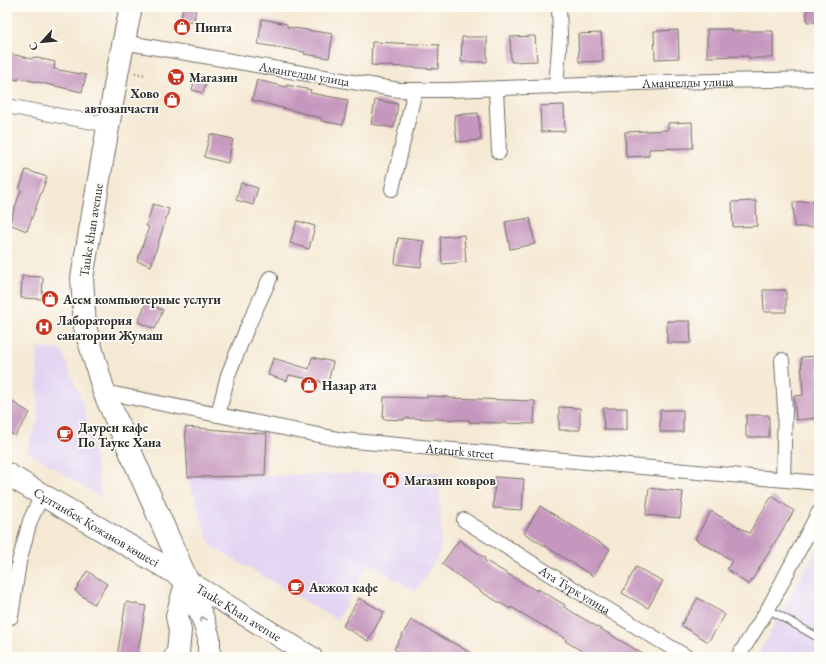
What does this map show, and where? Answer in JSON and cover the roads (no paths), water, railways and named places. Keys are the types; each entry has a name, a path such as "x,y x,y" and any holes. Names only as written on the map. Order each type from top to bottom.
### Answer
{"main road":[{"name":"Tauke khan avenue","path":"131,7 123,42 82,278 85,328 104,392 203,619 209,638 209,657"},
{"name":"Сұлтанбек Қожанов көшесі","path":"7,474 187,580"},
{"path":"175,657 178,652 180,631 177,616 187,580"}],"street":[{"path":"556,87 560,35 559,7"},
{"name":"Амангелды улица","path":"123,42 399,90 496,89 666,82 819,79"},
{"path":"496,89 499,152"},
{"path":"392,190 415,90"},
{"path":"7,106 109,125"},
{"path":"218,415 228,375 247,328 270,278"},
{"path":"782,360 784,409 783,479"},
{"name":"Ataturk street","path":"104,392 343,440 819,482"},
{"path":"11,617 19,562 30,521 42,495"},
{"path":"738,657 768,609 819,512"},
{"name":"Ата Турк улица","path":"464,520 554,577 687,657"},
{"name":"Tauke Khan avenue","path":"187,580 312,657"}],"lane":[{"path":"768,609 819,638"}],"place":[{"name":"Пинта","path":"182,27"},
{"name":"Магазин","path":"176,77"},
{"name":"Хово автозапчасти","path":"172,100"},
{"name":"Асем компьютерные услуги","path":"50,299"},
{"name":"Лаборатория санатории Жумаш","path":"44,327"},
{"name":"Назар ата","path":"309,385"},
{"name":"Даурен кафе По Тауке Хана","path":"65,434"},
{"name":"Магазин ковров","path":"391,480"},
{"name":"Акжол кафе","path":"296,587"}]}
